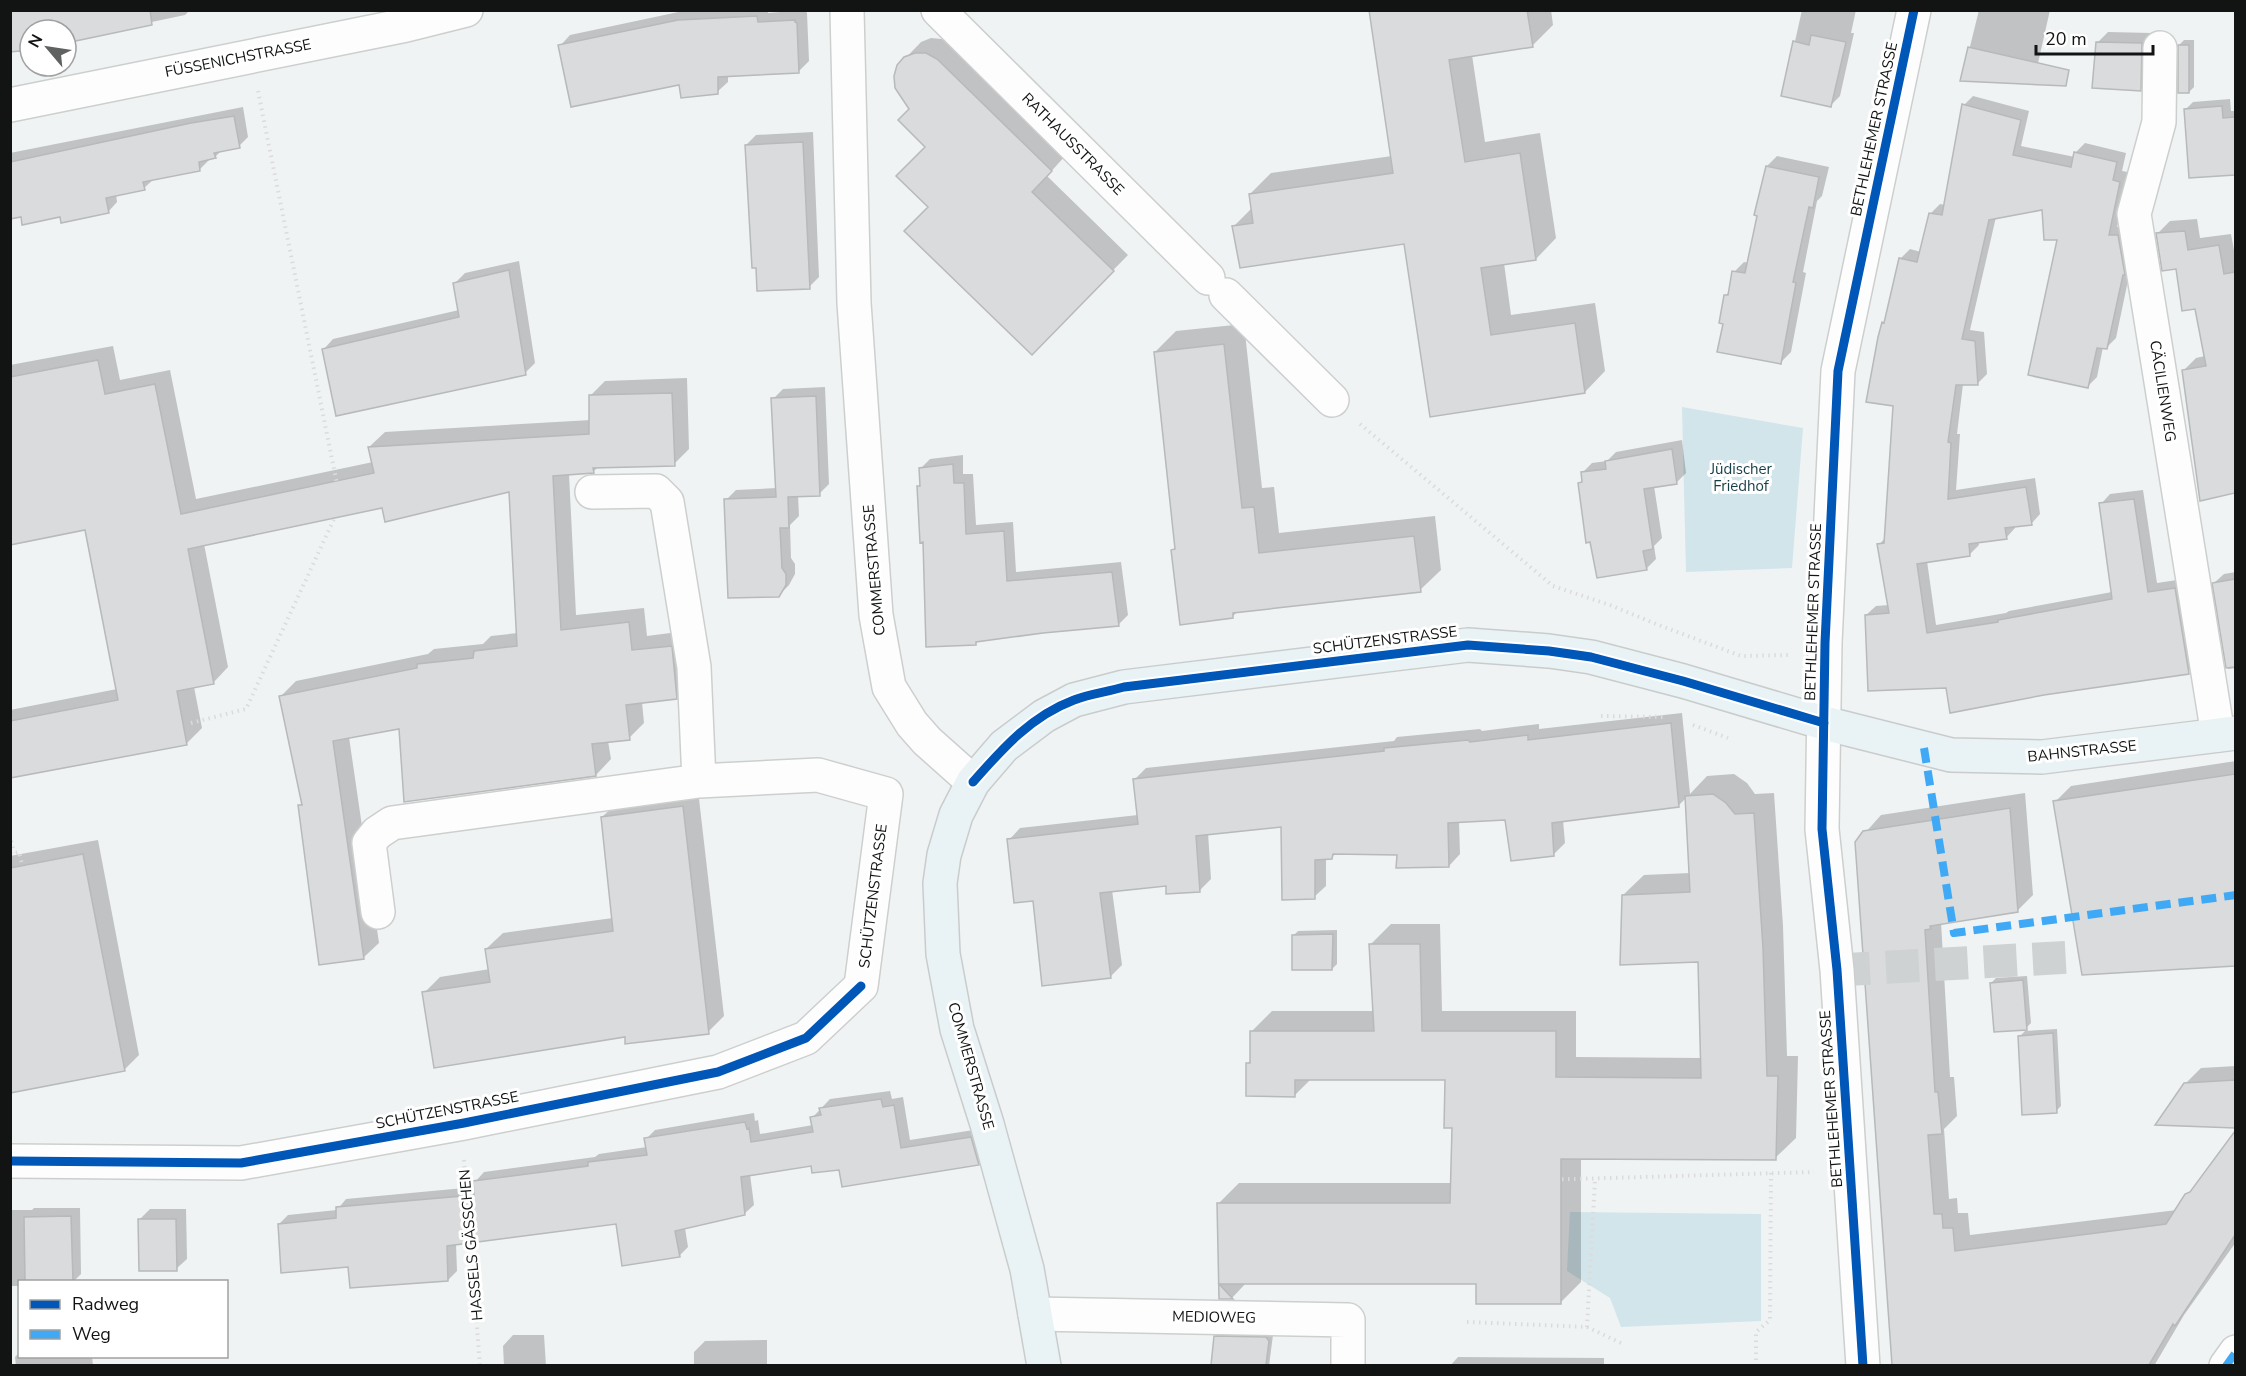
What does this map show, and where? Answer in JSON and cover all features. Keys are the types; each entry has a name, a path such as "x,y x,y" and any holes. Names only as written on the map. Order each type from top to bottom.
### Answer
{"main road":[{"name":"SCHÜTZENSTRASSE","path":"973,782 1004,746 1021,732 1044,716 1074,700 1124,687 1468,645 1549,651 1591,657 1683,681 1824,723"},
{"name":"BAHNSTRASSE","path":"1824,723 1951,755 1981,756 2042,757 2227,734"},
{"name":"COMMERSTRASSE","path":"973,782 956,815 944,855 940,884 943,954 957,1029 987,1124 1027,1269 1044,1365"}],"street":[{"name":"FÜSSENICHSTRASSE","path":"10,105 406,25 466,10"},
{"name":"COMMERSTRASSE","path":"847,10 854,303 876,615 889,687 912,724 927,741 973,782"},
{"name":"RATHAUSSTRASSE","path":"938,10 1332,400"},
{"name":"BETHLEHEMER STRASSE","path":"1863,1365 1837,970 1822,830 1825,656 1838,371 1914,10"},
{"name":"CÄCILIENWEG","path":"2160,48 2159,122 2134,214 2227,734"},
{"path":"378,912 369,843 377,833 392,823 699,781 694,667 667,502 656,491 591,492"},
{"name":"SCHÜTZENSTRASSE","path":"10,1161 241,1163 464,1124 718,1072 806,1038 861,986 886,794 818,775 699,781"},
{"name":"MEDIOWEG","path":"1035,1314 1348,1320 1348,1365"},
{"path":"2226,1365 2235,1352"}],"path":[{"path":"250,55 338,489"},
{"path":"1332,400 1553,586 1610,604 1741,656 1825,656"},
{"path":"191,723 246,709 334,519"},
{"path":"1601,716 1671,717"},
{"path":"1690,724 1728,738"},
{"path":"10,836 12,853 19,852 22,864"},
{"path":"1538,1180 1851,1171"},
{"path":"1756,1365 1756,1332 1770,1320 1771,1173"},
{"path":"1587,1327 1595,1179"},
{"path":"1467,1322 1587,1327 1621,1343"}],"green space":[{"name":"Jüdischer Friedhof","path":"1682,407 1803,428 1792,568 1686,572"},
{"path":"1570,1212 1761,1214 1761,1321 1621,1327 1610,1298 1567,1271"}],"building":[{"path":"10,10 150,10 152,25 78,40 78,18 18,18 18,51 10,52"},
{"path":"1369,10 1527,10 1533,47 1449,60 1465,162 1520,153 1536,260 1481,268 1491,335 1575,323 1585,393 1430,417 1404,244 1240,268 1232,226 1253,223 1249,194 1393,173"},
{"path":"757,16 758,22 795,20 799,73 718,77 718,94 681,98 679,85 571,107 558,45 678,20"},
{"path":"1811,35 1846,42 1831,107 1781,96 1793,41 1809,45"},
{"path":"2096,42 2142,43 2141,91 2092,88"},
{"path":"2178,45 2189,45 2189,93 2178,93"},
{"path":"1968,47 2069,70 2066,86 1960,81"},
{"path":"915,53 926,53 937,59 1052,171 1032,192 1114,271 1032,355 904,231 928,207 896,176 925,147 898,120 909,109 895,88 894,76 897,65 904,57"},
{"path":"1962,104 2021,120 2013,155 2071,167 2074,152 2117,162 2113,180 2120,182 2109,235 2118,235 2125,275 2123,275 2107,349 2097,348 2088,388 2028,375 2057,240 2044,240 2042,210 1989,220 1962,339 1975,341 1978,385 1956,385 1948,442 1951,443 1948,499 2026,487 2032,525 2005,528 2007,539 1969,544 1970,556 1917,564 1927,633 1998,622 1998,620 2112,599 2099,503 2134,499 2148,592 2175,588 2189,674 2044,695 1950,713 1946,688 1868,691 1865,615 1889,613 1877,544 1884,543 1893,406 1866,402 1878,337 1882,322 1884,323 1899,258 1917,262 1929,213 1942,215"},
{"path":"2222,106 2223,118 2235,117 2235,175 2189,178 2184,109"},
{"path":"234,116 240,148 214,153 216,158 199,162 200,171 143,182 145,190 106,198 109,213 61,223 60,217 22,225 21,217 10,219 10,162"},
{"path":"803,142 810,289 757,291 756,268 752,268 745,145"},
{"path":"1766,166 1819,177 1813,208 1809,207 1793,282 1796,283 1781,364 1717,352 1723,324 1719,323 1724,295 1728,295 1732,271 1745,273 1757,216 1754,215"},
{"path":"2185,231 2188,250 2219,245 2224,274 2235,272 2235,493 2200,501 2182,370 2206,366 2195,309 2182,311 2176,269 2162,271 2156,233"},
{"path":"509,270 526,375 336,416 322,349 459,317 453,283"},
{"path":"1224,344 1242,508 1254,507 1259,553 1414,536 1421,592 1233,613 1233,618 1180,625 1171,550 1175,549 1154,352"},
{"path":"98,360 105,394 155,384 181,514 374,473 368,447 589,434 589,395 672,393 675,466 593,468 594,473 553,476 561,630 629,622 632,650 672,646 677,699 626,705 630,740 592,744 596,776 404,802 399,729 333,741 364,959 319,965 298,805 302,805 279,696 417,668 417,664 473,658 474,651 517,646 509,492 385,522 382,508 188,549 214,684 177,691 187,745 10,778 10,721 118,700 85,530 10,545 10,377"},
{"path":"816,396 820,496 788,497 789,528 780,528 782,568 786,574 786,585 779,597 728,598 724,499 776,497 771,398"},
{"path":"1672,449 1677,484 1644,489 1653,549 1643,551 1647,570 1597,578 1590,542 1586,543 1578,483 1582,482 1581,472 1606,469 1605,461"},
{"path":"953,464 954,483 964,483 966,534 1004,531 1007,581 1112,572 1119,626 1043,633 976,642 976,645 926,647 923,542 920,543 917,486 920,486 919,468"},
{"path":"2235,579 2235,667 2226,668 2212,583"},
{"path":"1671,723 1679,807 1552,823 1554,856 1511,861 1505,820 1448,823 1449,867 1396,868 1397,855 1333,854 1332,859 1315,860 1315,899 1282,900 1281,827 1196,836 1200,892 1166,894 1166,886 1100,893 1111,978 1042,986 1033,901 1014,903 1007,839 1138,824 1133,779 1384,751 1384,748 1528,735 1528,740"},
{"path":"2235,774 2235,966 2082,975 2053,801"},
{"path":"1713,794 1726,803 1735,814 1754,813 1763,948 1767,1076 1778,1076 1776,1160 1561,1159 1561,1304 1476,1304 1476,1284 1219,1284 1233,1299 1219,1299 1217,1203 1450,1203 1452,1128 1444,1128 1445,1080 1295,1080 1295,1097 1246,1096 1246,1063 1250,1063 1250,1031 1374,1031 1369,944 1420,944 1422,1031 1556,1031 1556,1077 1701,1078 1698,962 1620,965 1622,895 1690,892 1685,796"},
{"path":"683,806 709,1034 625,1044 625,1037 434,1068 422,992 490,982 485,949 613,931 601,817"},
{"path":"2010,808 2018,912 1930,926 1931,929 1925,930 1935,1092 1938,1092 1942,1134 1928,1135 1934,1214 1942,1214 1943,1228 1953,1228 1955,1251 2166,1224 2185,1194 2190,1192 2235,1131 2235,1235 2175,1326 2173,1324 2149,1365 1892,1365 1855,842 1863,831"},
{"path":"83,854 125,1071 10,1093 10,868"},
{"path":"1333,934 1332,970 1292,970 1292,935"},
{"path":"2023,980 2027,1030 1994,1032 1990,983"},
{"path":"2053,1033 2057,1113 2022,1115 2018,1036"},
{"path":"2235,1080 2235,1128 2155,1125 2184,1083"},
{"path":"881,1099 883,1107 894,1105 901,1148 971,1137 979,1165 842,1187 839,1170 812,1173 811,1166 741,1177 745,1215 675,1231 680,1257 622,1266 616,1224 447,1246 448,1281 350,1288 348,1267 281,1273 278,1224 336,1218 336,1207 474,1195 473,1181 588,1166 588,1162 647,1155 644,1138 745,1122 747,1129 749,1128 751,1142 813,1132 810,1117 821,1115 819,1108"},
{"path":"71,1216 73,1280 25,1280 24,1217"},
{"path":"138,1219 176,1219 177,1271 139,1271"},
{"path":"1214,1336 1266,1337 1269,1341 1266,1365 1211,1365"}],"tunnel":[{"path":"1837,970 2072,957"}],"marked path":[{"path":"1924,748 1954,933 2236,895"},
{"path":"2226,1366 2236,1352"}],"cycle path":[{"path":"1863,1366 1837,970 1822,829 1825,643 1838,371 1914,10"},
{"path":"973,782 1006,746 1031,724 1059,707 1086,696 1124,687 1468,645 1549,651 1591,657 1683,681 1824,723"},
{"path":"10,1161 241,1163 464,1123 718,1072 806,1038 861,986"}]}
